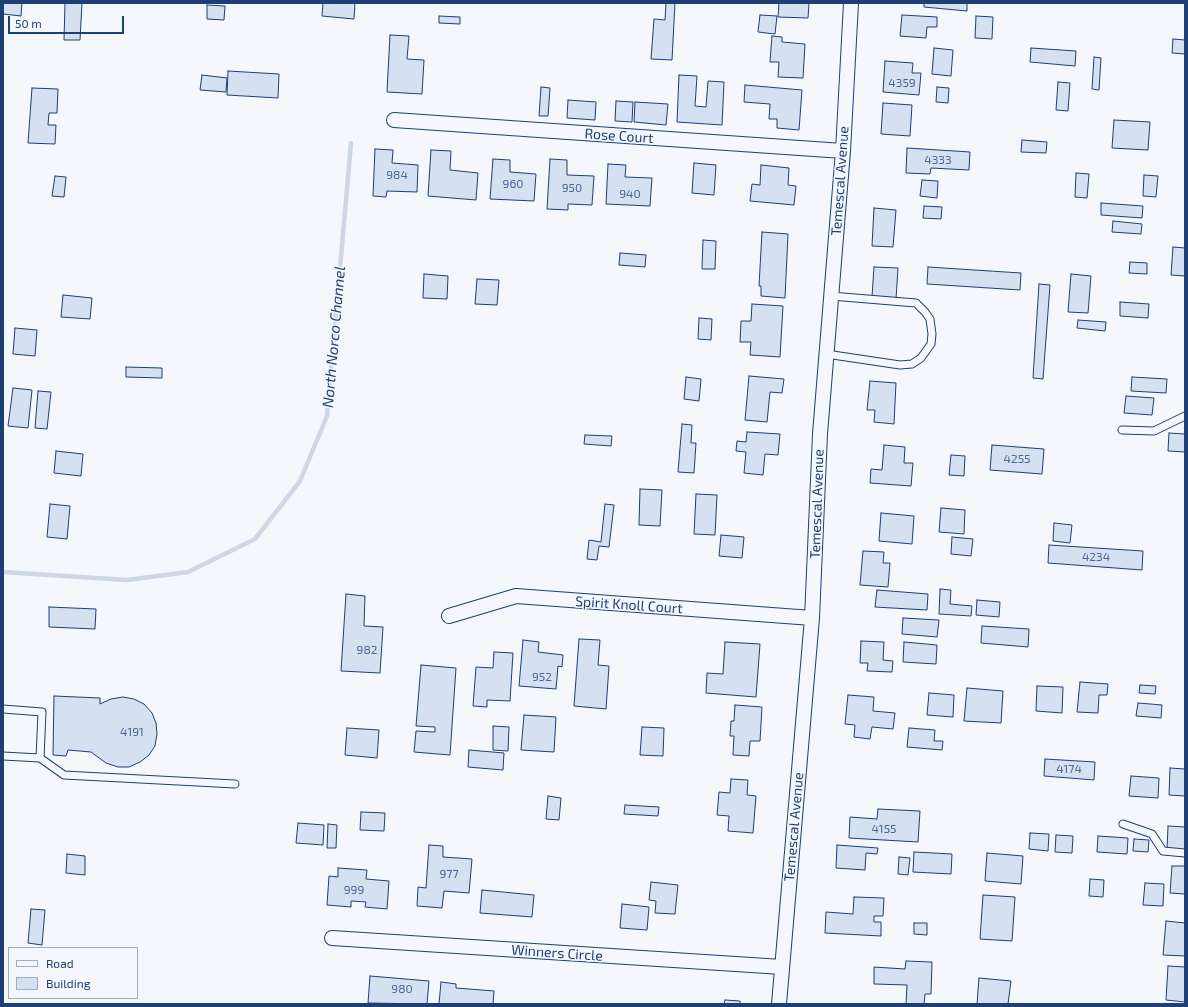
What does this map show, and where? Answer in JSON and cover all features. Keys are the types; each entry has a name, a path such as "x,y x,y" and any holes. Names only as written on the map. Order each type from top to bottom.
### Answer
{"street":[{"name":"Temescal Avenue","path":"779,1004 812,618 820,434 843,151 851,3"},
{"name":"Rose Court","path":"394,120 843,151"},
{"name":"Spirit Knoll Court","path":"449,616 516,596 812,618"},
{"name":"Winners Circle","path":"332,938 782,967"}],"lane":[{"path":"826,354 900,366 912,364 921,358 931,344 932,334 930,319 926,312 916,303 831,296"},
{"path":"1122,430 1154,431 1185,416"},
{"path":"3,709 42,712 40,758"},
{"path":"3,756 40,758 64,775 235,784"},
{"path":"1123,824 1152,834 1163,851 1185,853"}],"building":[{"path":"3,3 22,3 21,16 3,14"},
{"path":"65,3 82,3 80,40 64,40"},
{"path":"323,3 355,3 354,19 322,16"},
{"path":"666,3 675,3 672,60 651,59 654,19 665,20"},
{"path":"779,3 809,3 808,18 778,17"},
{"path":"924,3 967,3 967,11 924,7"},
{"path":"207,5 225,6 224,20 207,19"},
{"path":"760,15 777,16 775,34 758,32"},
{"path":"902,15 937,17 937,27 927,27 926,38 900,36"},
{"path":"439,16 460,17 460,24 439,23"},
{"path":"976,16 993,17 992,39 975,38"},
{"path":"390,35 409,36 407,59 424,60 422,94 387,92"},
{"path":"772,36 782,37 782,42 805,44 803,78 778,77 779,62 770,62"},
{"path":"1173,39 1185,40 1185,54 1172,53"},
{"path":"934,48 953,50 951,76 932,74"},
{"path":"1031,48 1076,51 1075,66 1030,62"},
{"path":"1094,57 1101,58 1099,90 1092,89"},
{"path":"885,61 913,63 912,73 921,73 919,95 883,92"},
{"path":"228,71 279,74 278,98 227,95"},
{"path":"202,75 227,78 226,92 200,90"},
{"path":"679,75 697,76 695,106 706,107 708,81 724,82 722,125 677,122"},
{"path":"1058,82 1070,83 1068,111 1056,110"},
{"path":"745,85 802,90 799,130 777,128 777,119 769,119 770,104 744,102"},
{"path":"541,87 550,88 548,116 539,116"},
{"path":"937,87 949,88 948,103 936,102"},
{"path":"32,88 58,89 57,113 49,113 48,125 56,125 55,144 28,143"},
{"path":"568,100 596,102 595,120 567,118"},
{"path":"616,101 633,102 632,122 615,121"},
{"path":"635,102 668,104 666,125 634,122"},
{"path":"883,103 912,105 910,136 881,134"},
{"path":"1114,120 1150,122 1148,150 1112,148"},
{"path":"1022,140 1047,142 1046,153 1021,152"},
{"path":"907,148 970,152 969,170 931,168 930,174 906,173"},
{"path":"375,149 393,150 392,163 418,165 417,192 387,191 386,197 373,196"},
{"path":"431,150 451,151 450,170 478,173 476,200 428,196"},
{"path":"493,159 510,160 510,172 536,174 534,201 490,199"},
{"path":"550,159 567,160 567,175 594,176 592,205 568,204 568,210 547,209"},
{"path":"694,163 716,165 714,195 692,193"},
{"path":"608,164 626,165 625,177 652,178 650,206 606,204"},
{"path":"761,165 789,168 788,185 796,186 794,205 750,201 752,184 760,185"},
{"path":"1076,173 1089,174 1087,198 1075,197"},
{"path":"1144,175 1158,176 1156,197 1143,196"},
{"path":"55,176 66,177 64,197 52,196"},
{"path":"922,180 938,181 937,198 920,196"},
{"path":"1101,203 1143,206 1142,218 1101,215"},
{"path":"924,206 942,207 941,219 923,218"},
{"path":"874,208 896,210 893,247 872,246"},
{"path":"1113,221 1142,224 1141,234 1112,232"},
{"path":"762,232 788,234 785,298 761,296 761,286 759,286"},
{"path":"703,240 716,241 715,269 702,269"},
{"path":"1173,247 1185,248 1185,276 1171,275"},
{"path":"620,253 646,255 645,267 619,265"},
{"path":"1130,262 1147,263 1147,274 1129,273"},
{"path":"874,267 898,268 896,299 872,297"},
{"path":"928,267 1021,273 1020,290 927,284"},
{"path":"424,274 448,276 447,299 423,298"},
{"path":"1071,274 1091,276 1088,313 1068,312"},
{"path":"477,279 499,280 497,305 475,304"},
{"path":"1039,284 1050,285 1043,379 1033,378"},
{"path":"63,295 92,298 90,319 61,317"},
{"path":"1120,302 1149,304 1148,318 1120,316"},
{"path":"752,304 783,306 780,357 750,355 751,342 740,342 741,321 751,321"},
{"path":"699,318 712,319 711,340 698,339"},
{"path":"1078,320 1106,322 1105,331 1077,328"},
{"path":"15,328 37,330 35,356 13,354"},
{"path":"126,367 162,368 162,378 126,377"},
{"path":"749,376 784,379 782,393 770,392 767,422 745,420"},
{"path":"686,377 701,379 699,401 684,399"},
{"path":"1132,377 1167,379 1166,393 1131,391"},
{"path":"870,381 896,383 894,424 874,422 875,410 867,410"},
{"path":"13,388 32,390 28,428 8,426"},
{"path":"38,391 51,392 47,429 35,428"},
{"path":"1126,396 1154,398 1152,415 1124,413"},
{"path":"682,424 692,425 691,443 696,443 694,473 678,472"},
{"path":"747,432 780,434 778,455 765,454 763,475 744,473 746,452 736,451 737,441 746,442"},
{"path":"1169,433 1185,434 1185,452 1168,451"},
{"path":"585,435 612,436 611,446 584,444"},
{"path":"884,445 905,447 904,463 913,463 911,486 870,483 871,469 882,470"},
{"path":"992,445 1044,449 1042,474 990,470"},
{"path":"56,451 83,454 81,476 54,473"},
{"path":"951,455 965,456 964,476 949,475"},
{"path":"640,489 662,490 660,526 639,525"},
{"path":"696,494 717,495 715,535 694,534"},
{"path":"50,504 70,506 67,539 47,537"},
{"path":"605,504 614,505 609,547 599,546 597,560 587,559 589,540 601,542"},
{"path":"941,508 965,510 964,534 939,532"},
{"path":"881,513 914,516 912,544 879,541"},
{"path":"1054,523 1072,525 1070,543 1053,541"},
{"path":"721,535 744,537 742,558 719,556"},
{"path":"952,537 973,539 971,556 951,554"},
{"path":"1049,545 1143,551 1142,570 1048,563"},
{"path":"863,551 884,552 883,563 890,563 888,587 860,585"},
{"path":"940,589 951,590 950,604 972,606 971,616 939,614"},
{"path":"877,590 928,594 927,610 875,607"},
{"path":"346,594 365,596 364,626 383,627 380,673 341,671"},
{"path":"977,600 1000,602 999,617 976,615"},
{"path":"49,607 96,609 95,629 49,627"},
{"path":"903,618 939,620 937,637 902,634"},
{"path":"982,626 1029,629 1028,647 981,643"},
{"path":"579,639 600,640 598,665 609,666 606,709 574,706"},
{"path":"523,640 539,642 538,652 563,655 562,667 558,666 556,689 519,686"},
{"path":"861,641 884,642 883,660 893,661 892,672 867,671 868,663 860,663"},
{"path":"725,642 760,644 756,697 706,693 707,673 723,674"},
{"path":"904,642 937,645 936,664 903,662"},
{"path":"494,652 513,653 510,701 487,700 487,707 473,706 476,667 493,668"},
{"path":"421,665 456,668 450,755 414,752 416,731 435,732 435,727 416,726"},
{"path":"1080,682 1108,684 1107,695 1099,695 1098,713 1077,712"},
{"path":"1140,685 1156,686 1155,694 1139,693"},
{"path":"1037,686 1063,687 1062,713 1036,711"},
{"path":"967,688 1003,691 1001,723 964,721"},
{"path":"929,693 954,695 953,717 927,715"},
{"path":"848,695 874,697 873,711 895,713 893,729 872,727 870,739 854,737 855,725 845,724"},
{"path":"54,696 100,698 100,704 111,699 123,697 134,699 144,704 152,713 156,723 157,734 155,746 149,755 140,762 129,767 118,767 106,763 91,752 68,750 66,756 53,755"},
{"path":"1138,703 1162,705 1161,718 1136,716"},
{"path":"735,705 762,707 760,741 750,741 749,756 733,755 734,736 730,736 731,721 734,721"},
{"path":"524,715 556,717 554,752 521,750"},
{"path":"493,726 509,727 508,751 493,750"},
{"path":"642,727 664,728 663,756 640,755"},
{"path":"347,728 379,730 377,758 345,755"},
{"path":"909,728 935,730 934,741 943,741 942,750 907,747"},
{"path":"469,750 504,753 503,770 468,767"},
{"path":"1045,759 1095,762 1094,780 1044,776"},
{"path":"1170,768 1185,769 1185,796 1169,795"},
{"path":"1131,776 1159,778 1158,798 1129,796"},
{"path":"731,779 748,780 747,795 756,796 753,833 728,831 729,816 717,815 719,792 730,793"},
{"path":"548,796 561,798 559,820 546,819"},
{"path":"625,805 659,807 658,816 624,814"},
{"path":"878,809 920,811 918,842 849,838 850,817 877,819"},
{"path":"361,812 385,813 384,831 360,830"},
{"path":"298,823 324,825 323,845 296,843"},
{"path":"328,824 337,825 336,848 327,848"},
{"path":"1168,826 1185,827 1185,851 1167,850"},
{"path":"1030,833 1049,834 1048,851 1029,849"},
{"path":"1056,835 1073,836 1072,853 1055,852"},
{"path":"1098,836 1128,838 1127,854 1097,852"},
{"path":"1134,839 1149,840 1148,852 1133,851"},
{"path":"429,845 443,846 443,857 472,859 469,893 444,891 442,908 417,906 418,887 426,888"},
{"path":"837,845 878,848 877,854 866,853 865,870 836,868"},
{"path":"914,852 952,854 951,874 913,872"},
{"path":"987,853 1023,856 1021,884 985,881"},
{"path":"67,854 85,856 85,875 66,873"},
{"path":"899,857 910,858 908,875 898,874"},
{"path":"1172,866 1185,866 1185,894 1170,893"},
{"path":"338,868 367,870 366,879 389,881 387,909 365,907 366,902 351,901 351,907 327,905 329,876 338,877"},
{"path":"1090,879 1104,880 1103,897 1089,896"},
{"path":"651,882 678,885 675,914 655,913 656,901 649,900"},
{"path":"1145,883 1164,884 1163,906 1143,905"},
{"path":"482,890 534,895 532,917 480,913"},
{"path":"983,895 1015,897 1012,941 980,939"},
{"path":"854,897 884,898 883,916 874,916 874,922 881,922 881,936 825,933 826,912 853,914"},
{"path":"622,904 649,907 647,930 620,928"},
{"path":"31,909 45,910 42,945 28,943"},
{"path":"1166,921 1185,923 1185,956 1163,955"},
{"path":"914,923 927,923 927,935 914,934"},
{"path":"906,961 932,962 931,994 925,994 924,1004 906,1004 907,985 874,984 874,967 905,969"},
{"path":"1168,966 1185,967 1185,1002 1166,1000"},
{"path":"370,976 429,981 427,1004 368,1003"},
{"path":"979,978 1011,981 1008,1004 977,1004"},
{"path":"441,982 456,984 456,988 494,991 493,1004 439,1004"},
{"path":"725,1000 740,1001 740,1004 724,1004"}],"waterway":[{"name":"North Norco Channel","path":"3,572 127,580 188,572 255,539 300,481 327,416 351,143"}]}
